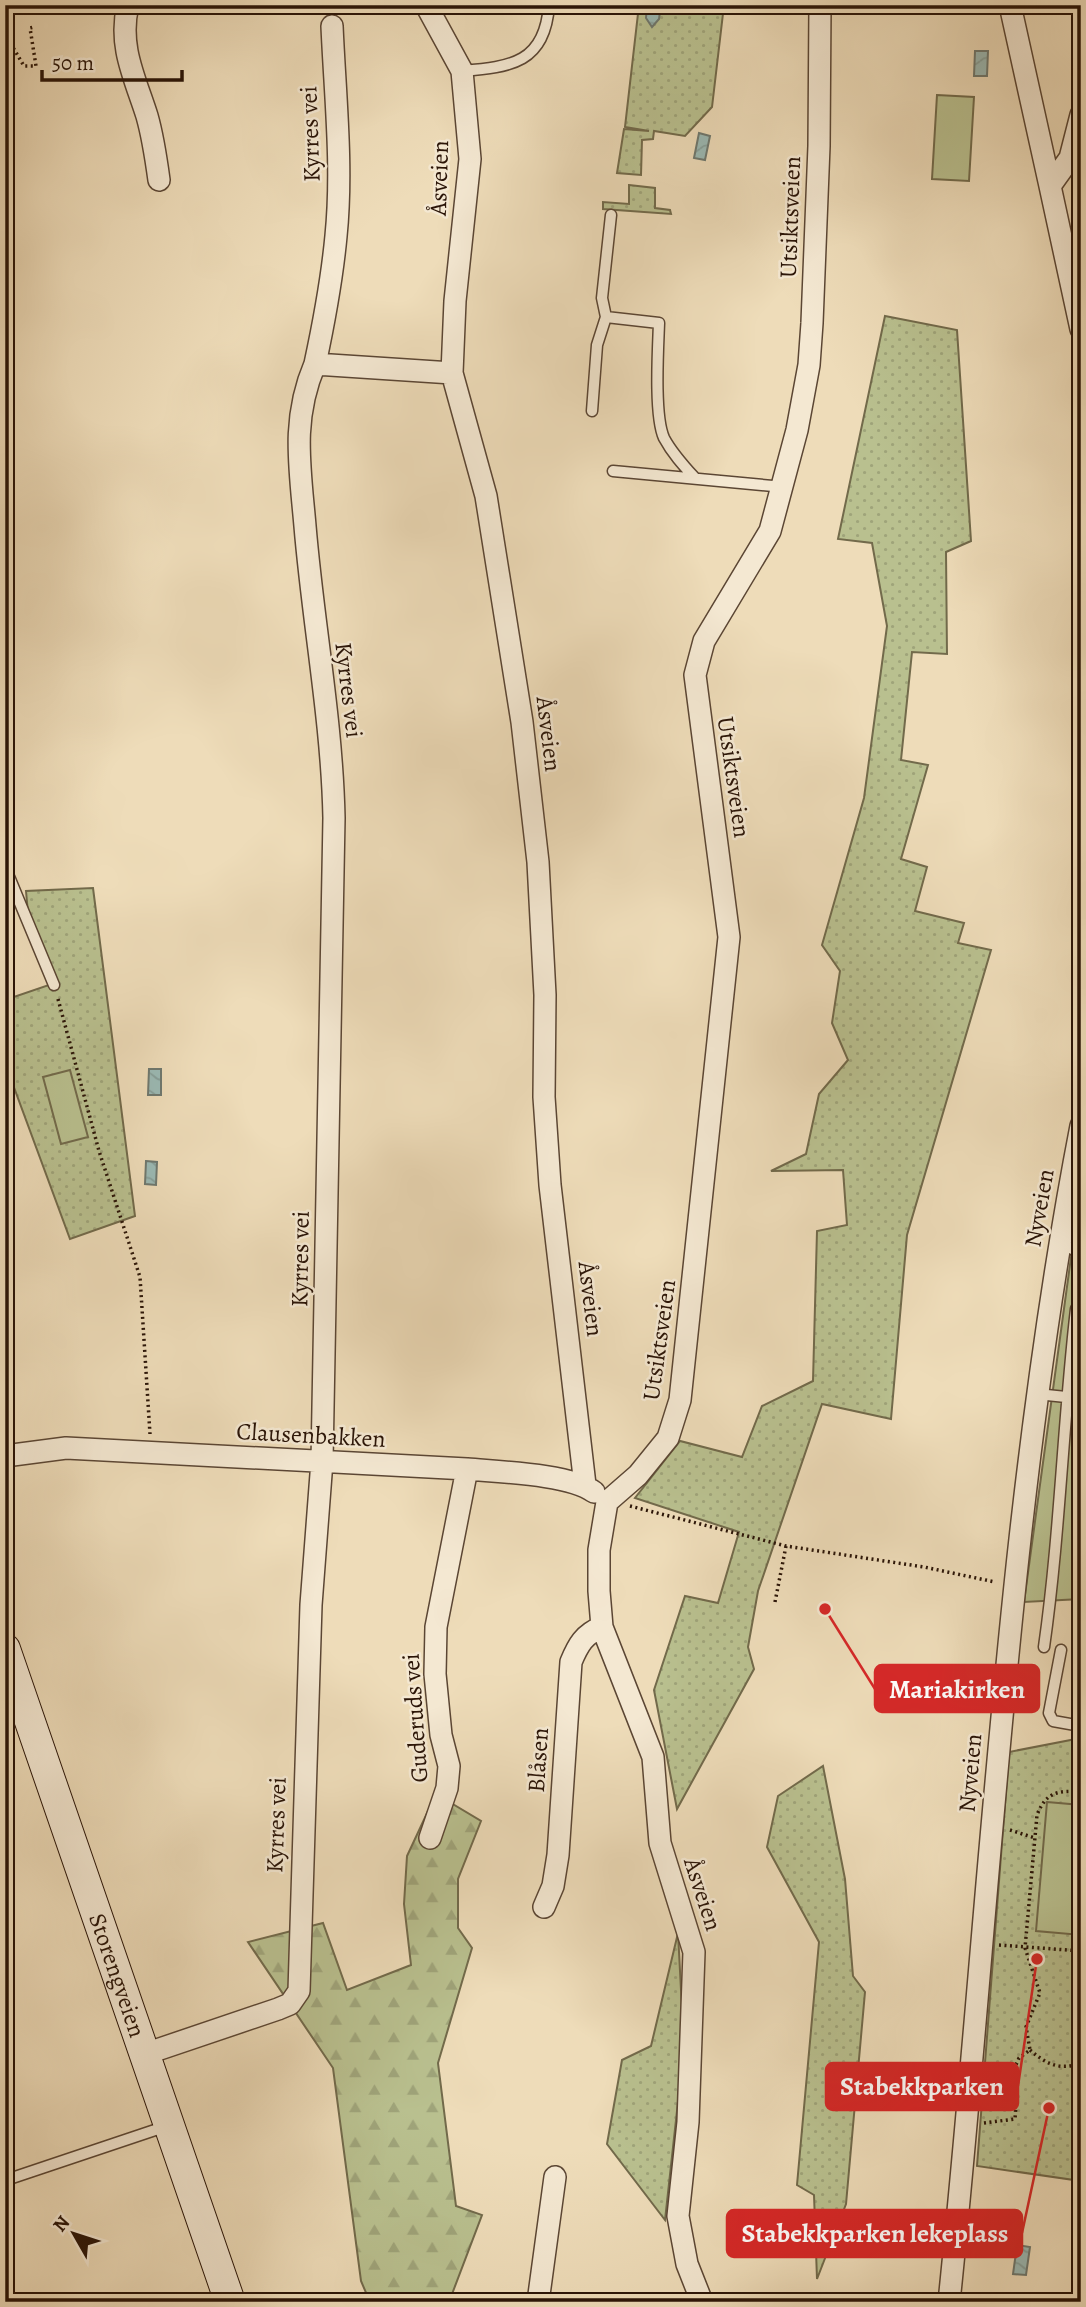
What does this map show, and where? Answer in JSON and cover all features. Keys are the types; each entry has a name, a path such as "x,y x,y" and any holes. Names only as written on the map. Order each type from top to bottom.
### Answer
{"main road":[{"name":"Storengveien","path":"5,1649 230,2302"}],"street":[{"path":"128,5 124,37 127,62 154,142 159,180"},
{"name":"Åsveien","path":"426,5 462,71 470,159 455,301 452,373 486,496 524,735 538,862 545,995 544,1097 550,1185 585,1485"},
{"name":"Utsiktsveien","path":"607,1502 638,1475 668,1438 681,1400 729,937 695,675 698,654 770,531 784,488 809,365 819,146 820,5"},
{"path":"1010,5 1081,329"},
{"name":"Kyrres vei","path":"145,2054 278,2009 290,2004 299,1990 311,1605 322,1461 334,805 310,589 298,441 299,412 315,364 327,307 337,234 338,173 332,26"},
{"path":"1050,186 1070,158 1081,116"},
{"path":"315,364 452,373"},
{"name":"Nyveien","path":"949,2302 968,2123 999,1734 1037,1394 1081,1126"},
{"name":"Clausenbakken","path":"5,1456 66,1448 467,1469 521,1474 585,1485 607,1502"},
{"name":"Guderuds vei","path":"430,1838 447,1788 449,1766 441,1735 435,1674 436,1627 467,1469"},
{"name":"Åsveien","path":"607,1502 599,1550 602,1627 653,1757 660,1843 694,1952 688,2122 678,2216 687,2264 702,2302"},
{"name":"Blåsen","path":"544,1907 553,1886 558,1855 571,1661 579,1643 591,1631 602,1627"},
{"path":"538,2302 555,2177"}],"lane":[{"path":"462,71 499,68 521,62 540,42 548,21 549,5"},
{"path":"592,411 597,345 606,317 602,298 611,215"},
{"path":"606,317 659,323 658,372 663,436 675,456 694,477"},
{"path":"613,471 784,488"},
{"path":"5,867 54,985"},
{"path":"1060,1242 1081,1254"},
{"path":"1044,1647 1053,1586 1066,1397 1076,1309 1081,1300"},
{"path":"1037,1394 1066,1397"},
{"path":"1061,1650 1049,1713 1053,1721 1059,1724 1081,1726"},
{"path":"6,2180 169,2125"}],"path":[{"path":"5,34 24,66 36,66 30,28 34,27"},
{"path":"54,985 99,1151 140,1277 152,1453"},
{"path":"648,1510 786,1546 935,1569 1016,1588"},
{"path":"775,1602 786,1546"},
{"path":"1081,1792 1059,1790 1042,1802 1037,1815 1025,1948 1040,1993 1026,2027 1030,2050 1048,2064 1058,2067 1081,2063"},
{"path":"983,1942 1025,1948 1081,1951"},
{"path":"968,2123 1015,2119 1017,2090 1011,2076 1019,2058 1030,2050"}],"green space":[{"path":"639,5 724,5 712,107 685,136 654,131 653,139 642,140 641,175 617,173 624,129 649,131 625,127"},
{"path":"937,95 974,97 969,181 932,179"},
{"path":"629,185 655,188 655,208 670,210 671,214 603,209 603,202 629,204"},
{"path":"885,316 957,330 971,541 946,552 947,654 912,652 901,760 928,765 901,859 927,867 915,911 964,923 958,943 991,950 907,1235 891,1419 822,1404 758,1591 748,1647 754,1669 677,1809 654,1690 685,1596 718,1603 739,1532 635,1498 680,1441 742,1457 762,1406 813,1381 817,1231 847,1225 843,1170 771,1171 806,1154 819,1094 848,1060 832,1023 840,971 822,945 864,798 887,626 872,543 838,539"},
{"path":"93,888 135,1216 70,1239 5,1063 5,1000 55,983 28,913 26,891"},
{"path":"70,1070 88,1137 61,1144 43,1077"},
{"path":"1081,1184 1081,1599 1024,1602"},
{"path":"1081,1738 1081,2181 977,2166 1009,1752"},
{"path":"823,1766 845,1879 853,1976 865,1992 846,2204 817,2279 814,2195 797,2185 819,1942 767,1847 778,1796"},
{"path":"436,1794 481,1821 458,1879 458,1928 472,1948 438,2063 456,2206 482,2215 449,2302 370,2302 361,2281 333,2068 248,1942 323,1923 347,1990 411,1965 404,1904 407,1856"},
{"path":"1047,1802 1081,1805 1081,1935 1036,1931"},
{"path":"678,1933 684,2047 665,2220 607,2144 622,2060 651,2046"}],"water":[{"path":"647,5 661,5 659,19 652,27 646,18"},
{"path":"975,51 988,51 987,76 974,76"},
{"path":"699,133 710,136 705,160 694,158"},
{"path":"149,1069 161,1069 161,1095 148,1095"},
{"path":"146,1161 157,1162 156,1185 145,1184"},
{"path":"1017,2245 1030,2247 1026,2275 1013,2274"}],"place":[{"name":"Mariakirken","path":"825,1609"},
{"name":"Stabekkparken","path":"1037,1959"},
{"name":"Stabekkparken lekeplass","path":"1049,2108"}]}
